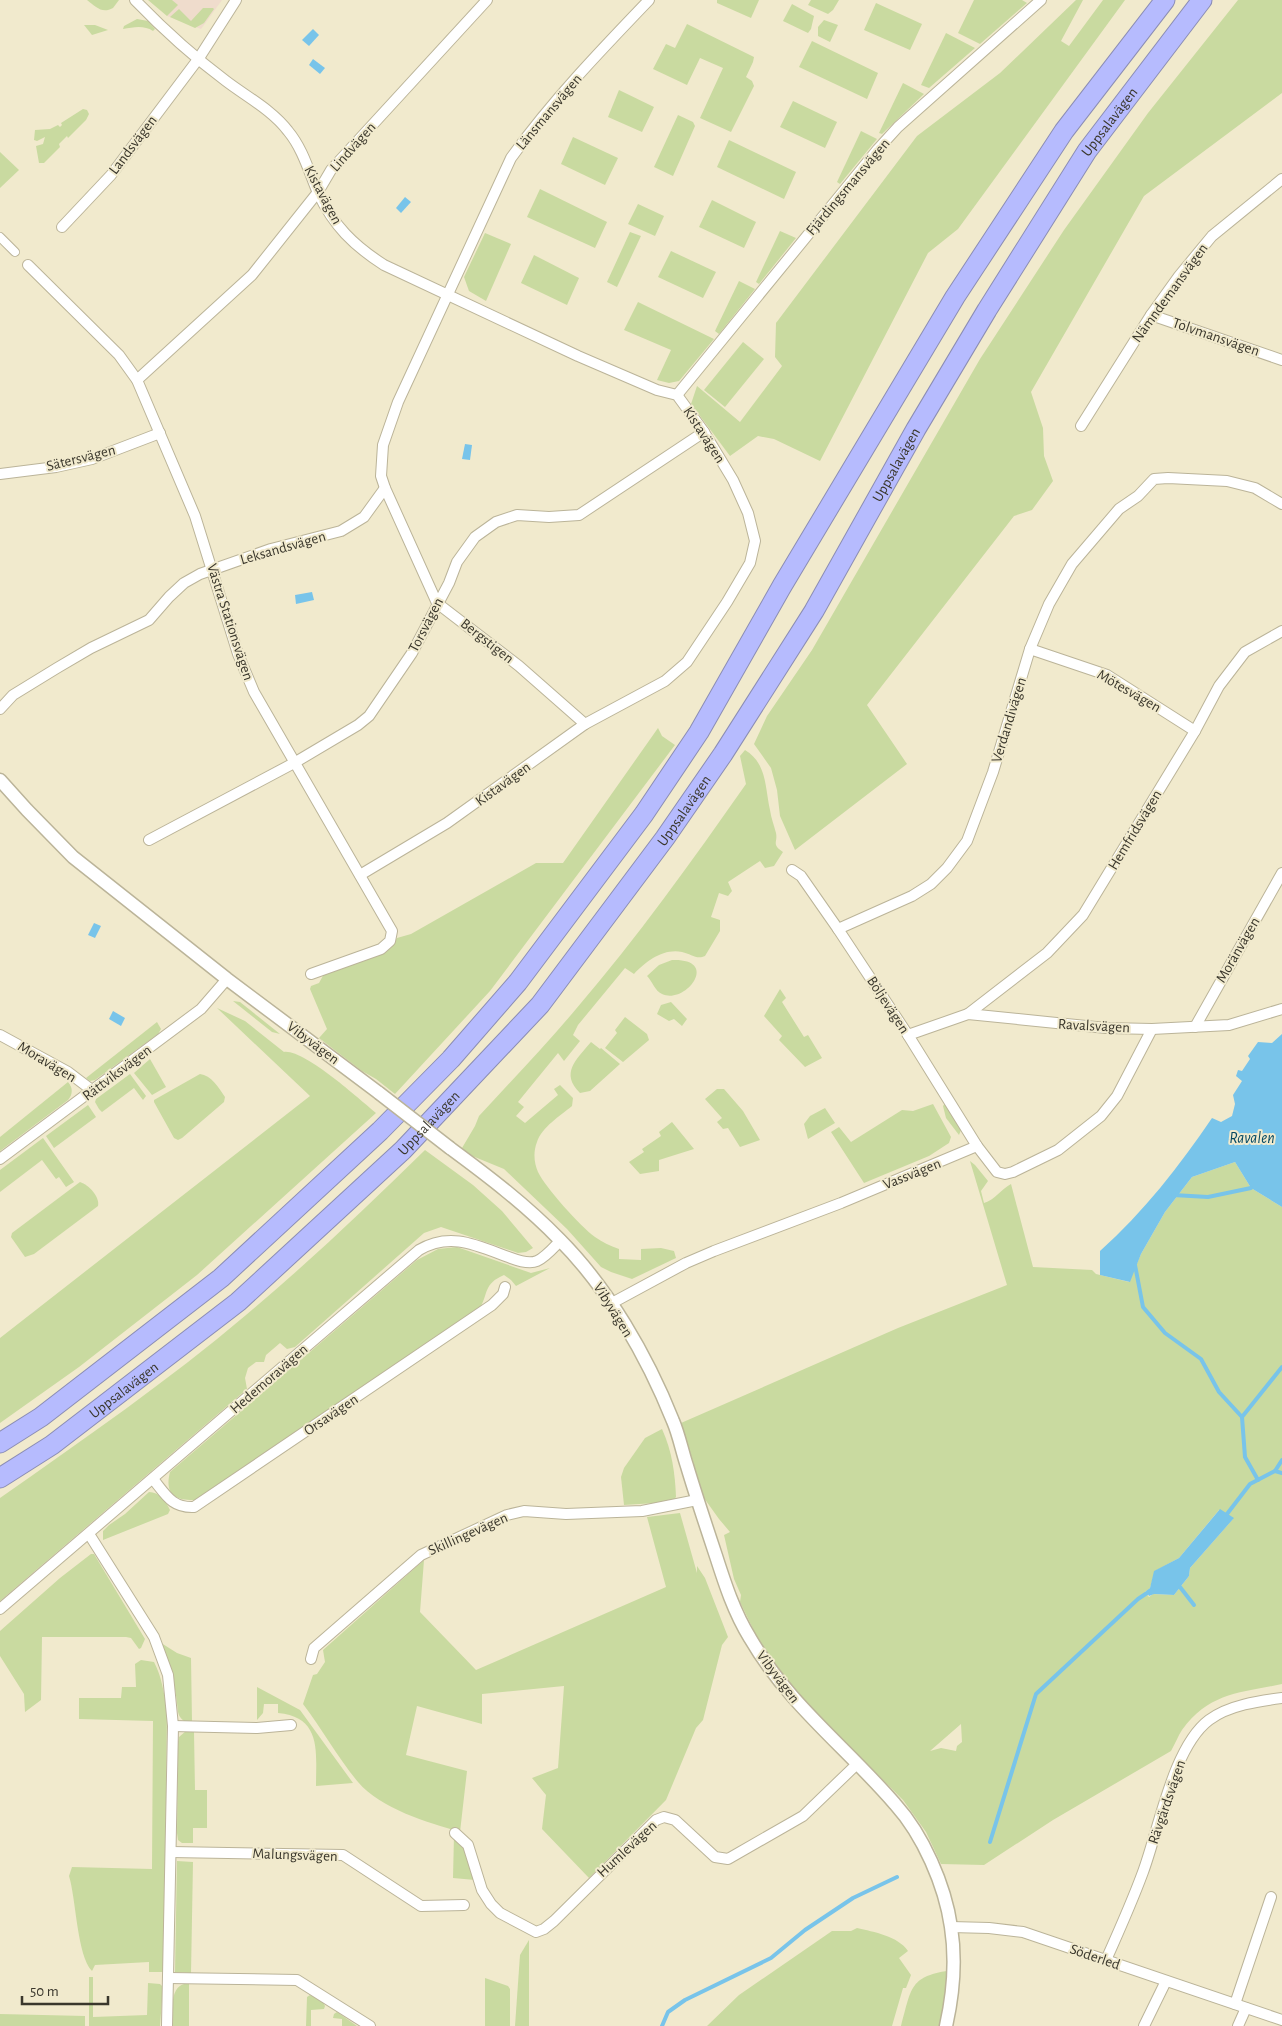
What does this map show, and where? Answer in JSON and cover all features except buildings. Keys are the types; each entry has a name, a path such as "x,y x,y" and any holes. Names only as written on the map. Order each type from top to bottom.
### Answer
{"highway":[{"name":"Uppsalavägen","path":"0,1443 41,1416 221,1278 380,1131 451,1059 518,982 644,814 699,732 787,578 955,297 1064,131 1165,0"},
{"name":"Uppsalavägen","path":"0,1478 52,1445 238,1302 403,1150 540,1005 665,838 723,754 814,611 916,429 1087,151 1202,0"}],"street":[{"name":"Kistavägen","path":"135,0 178,42 225,80 268,111 288,131 300,151 318,192 333,219 346,236 363,251 384,265 578,356 657,390 677,395 704,432 733,480 748,513 755,541 750,563 727,602 687,662 665,682 585,724 447,823 360,875"},
{"name":"Landsvägen","path":"62,227 111,175 199,58 236,0"},
{"name":"Lindvägen","path":"137,380 252,275 318,192 331,170 488,0"},
{"name":"Länsmansvägen","path":"447,293 511,158 529,132 548,110 649,0"},
{"name":"Fjärdingsmansvägen","path":"677,395 898,126 1041,0"},
{"name":"Nämndemansvägen","path":"1080,426 1151,315 1179,276 1212,236 1282,179"},
{"path":"0,237 15,252"},
{"name":"Västra Stationsvägen","path":"28,266 112,348 137,380 195,516 238,654 254,692 392,931 390,941 382,949 310,974"},
{"path":"384,488 381,476 382,445 398,402 447,293"},
{"name":"Tolvmansvägen","path":"1151,315 1282,360"},
{"name":"Torsvägen","path":"149,840 294,763 358,725 369,716 412,653 465,549 475,537 496,522 516,515 549,517 579,515 704,432"},
{"name":"Sätersvägen","path":"0,474 56,467 92,459 160,433"},
{"name":"Verdandivägen","path":"838,929 912,896 931,884 947,868 967,841 980,811 996,764 1030,650 1049,604 1072,564 1119,509 1138,496 1154,480 1168,478 1227,481 1255,488 1282,504"},
{"name":"Leksandsvägen","path":"0,709 13,695 59,666 149,620 184,583 212,570 271,549 341,532 364,517 384,488"},
{"name":"Bergstigen","path":"384,488 437,603 519,666 585,724"},
{"name":"Hemfridsvägen","path":"968,1014 1047,953 1083,915 1195,730 1219,686 1245,652 1282,631"},
{"name":"Mötesvägen","path":"1030,650 1107,675 1195,730"},
{"name":"Vibyvägen","path":"0,780 26,810 73,857 227,979 379,1093 520,1203 561,1240 612,1303 648,1368 673,1422 730,1600 749,1636 769,1669 795,1702 896,1804 919,1836 940,1884 951,1927 953,1970 951,2004 946,2026"},
{"name":"Böljevägen","path":"792,870 801,876 838,929 908,1035 977,1146"},
{"name":"Moränvägen","path":"1195,1027 1282,873"},
{"name":"Rättviksvägen","path":"0,1159 201,1009 227,979"},
{"name":"Ravalsvägen","path":"908,1035 968,1014 1097,1028 1152,1029 1229,1025 1282,1008"},
{"path":"977,1146 997,1172 1005,1174 1058,1150 1101,1116 1117,1096 1152,1029"},
{"name":"Moravägen","path":"0,1035 68,1072 93,1091"},
{"name":"Vassvägen","path":"612,1303 686,1263 977,1146"},
{"name":"Hedemoravägen","path":"0,1609 411,1256 429,1244 456,1240 516,1260 531,1262 545,1255 561,1240"},
{"name":"Orsavägen","path":"153,1479 173,1504 184,1508 194,1508 492,1305 502,1294 505,1287"},
{"name":"Skillingevägen","path":"312,1660 314,1648 421,1555 507,1515 524,1511 566,1514 642,1511 697,1500"},
{"path":"89,1534 154,1637 168,1675 173,1726 167,2026"},
{"name":"Rävgärdsvägen","path":"1106,1960 1144,1872 1179,1764 1192,1736 1210,1719 1235,1707 1282,1698"},
{"path":"173,1726 258,1728 291,1725"},
{"name":"Humlevägen","path":"455,1833 468,1845 482,1890 490,1904 500,1913 536,1932 554,1921 656,1820 664,1817 675,1820 715,1857 728,1859 803,1816 857,1764"},
{"name":"Malungsvägen","path":"171,1852 343,1855 421,1906 464,1905"},
{"path":"1235,2004 1271,1897"},
{"name":"Söderled","path":"951,1927 1023,1932 1282,2020"},
{"path":"169,1978 297,1980 370,2026"},
{"path":"1144,2026 1166,1981"},
{"path":"1238,2026 1246,2008"}],"shaded area":[{"path":"156,0 222,0 201,29 167,16"}],"green space":[{"path":"87,0 119,0 113,8 102,10"},
{"path":"148,0 172,0 178,5 167,16"},
{"path":"717,0 759,0 751,18 717,3"},
{"path":"811,0 839,0 828,14 808,5"},
{"path":"974,0 1022,0 1027,3 980,44 958,33"},
{"path":"1076,0 1083,0 1061,41 1069,46 1103,0 1125,0 958,229 928,253 820,461 774,439 758,436 730,456 691,404 697,386 740,422 782,366 775,357 776,323 917,136 1000,73"},
{"path":"1238,0 1282,0 1282,93 1144,196 1031,392 1043,428 1044,456 1053,481 1032,510 1014,516 867,705 907,764 795,850 780,816 777,790 771,768 754,744 767,716 812,650 980,359 1064,230 1148,113"},
{"path":"876,3 922,24 910,50 864,30"},
{"path":"792,4 814,16 808,33 783,21"},
{"path":"203,8 214,9 204,23 195,28 170,17 179,9 191,21"},
{"path":"137,19 148,21 155,29 153,31 142,27 135,27 123,29 124,26"},
{"path":"824,20 838,25 830,42 818,36 818,27"},
{"path":"687,24 754,57 746,77 752,81 754,86 731,132 700,118 723,68 700,58 687,85 653,69 666,44 675,48"},
{"path":"84,25 95,25 108,30 92,35"},
{"path":"946,33 975,48 929,88 921,85"},
{"path":"812,41 878,73 867,99 799,67"},
{"path":"903,83 924,94 882,134 879,133"},
{"path":"619,90 654,107 642,132 608,117"},
{"path":"793,101 837,122 825,148 780,127"},
{"path":"83,109 87,110 89,114 86,120 59,144 60,147 44,163 39,163 36,146 43,144 45,137 37,141 34,140 35,130 50,129 58,125 60,127 61,123"},
{"path":"678,115 693,122 695,126 673,176 654,167"},
{"path":"861,131 877,139 840,184 837,182"},
{"path":"573,137 618,158 605,185 561,164"},
{"path":"729,140 796,172 784,199 717,167"},
{"path":"0,152 19,170 0,188"},
{"path":"540,189 607,222 595,248 527,217"},
{"path":"712,200 756,222 744,248 699,227"},
{"path":"638,204 664,216 655,236 628,224"},
{"path":"780,231 796,238 759,284 756,282"},
{"path":"630,232 641,236 617,287 607,282"},
{"path":"485,233 511,244 486,301 469,291 464,277"},
{"path":"671,251 716,272 703,298 658,277"},
{"path":"534,255 579,278 567,305 521,283"},
{"path":"739,281 755,289 719,334 715,331"},
{"path":"638,302 714,339 679,381 669,383 657,380 671,350 624,330"},
{"path":"743,342 764,359 725,407 704,390"},
{"path":"658,728 662,736 675,745 490,991 395,1094 319,1038 327,1029 310,989 311,986 319,983 325,972 391,948 397,938 411,934 536,863 563,863"},
{"path":"745,750 757,762 764,777 776,833 776,845 783,852 774,866 765,868 760,861 728,882 732,891 728,896 719,893 711,917 720,920 720,931 705,956 699,957 675,951 662,954 650,960 634,974 625,968 578,1025 573,1035 580,1041 564,1061 558,1053 518,1102 524,1107 516,1116 525,1123 558,1095 554,1089 560,1085 573,1098 572,1106 552,1122 539,1137 534,1157 542,1179 555,1197 581,1225 598,1239 619,1249 619,1259 641,1260 641,1249 661,1248 674,1251 676,1258 632,1279 601,1267 567,1229 504,1169 465,1153 462,1148 479,1116 599,982 664,899 705,842 746,784 740,756"},
{"path":"672,960 687,961 694,966 697,973 689,988 671,996 660,993 647,976 659,965"},
{"path":"780,989 786,998 782,1002 804,1037 808,1035 822,1058 805,1067 779,1040 782,1036 764,1016"},
{"path":"233,1001 240,1002 280,1034 272,1032"},
{"path":"671,1002 687,1019 682,1026 674,1019 669,1021 657,1014 661,1005"},
{"path":"217,1008 245,1021 284,1052 293,1053 317,1066 376,1113 197,1275 79,1367 0,1423 0,1338 310,1096"},
{"path":"625,1017 647,1034 649,1040 623,1062 605,1048 617,1033 615,1030"},
{"path":"157,1022 161,1029 158,1034 95,1080 90,1081 86,1078"},
{"path":"591,1042 620,1064 590,1091 580,1093 571,1079 572,1067"},
{"path":"150,1059 166,1087 152,1095 134,1073"},
{"path":"130,1074 146,1096 143,1100 134,1088 102,1112 95,1102 96,1099"},
{"path":"200,1074 214,1082 225,1097 224,1102 178,1140 174,1138 154,1100"},
{"path":"68,1082 72,1091 68,1100 0,1151 0,1137"},
{"path":"717,1089 724,1089 743,1111 760,1140 740,1147 728,1128 723,1129 717,1122 722,1118 705,1099"},
{"path":"946,1102 959,1124 961,1130 959,1135 946,1118 943,1106"},
{"path":"933,1104 951,1137 949,1143 929,1156 864,1183 831,1132 839,1127 851,1142 902,1110 913,1111"},
{"path":"88,1105 96,1117 54,1148 46,1136"},
{"path":"825,1108 835,1123 808,1139 804,1124 810,1116"},
{"path":"672,1122 694,1149 659,1160 659,1171 640,1174 629,1162 644,1152 642,1149 661,1136 659,1132"},
{"path":"43,1138 74,1182 66,1187 59,1177 56,1179 42,1160 0,1192 0,1170"},
{"path":"425,1150 473,1185 502,1211 533,1248 526,1252 518,1253 441,1227 424,1233 295,1347 287,1349 280,1343 266,1355 264,1362 256,1362 248,1368 245,1378 247,1389 0,1601 0,1498 125,1409 216,1339 315,1255"},
{"path":"970,1161 988,1181 981,1191 984,1203 1011,1184 1033,1267 1092,1270 1096,1274 1129,1282 1141,1254 1165,1212 1192,1177 1235,1162 1251,1188 1282,1207 1282,1684 1239,1692 1215,1701 1193,1717 1182,1730 1171,1751 1053,1820 984,1865 941,1864 926,1832 903,1800 807,1704 769,1656 755,1633 740,1602 741,1595 734,1579 724,1535 730,1532 704,1498 681,1423 898,1328 1007,1285","holes":["1219,1510 1233,1519 1190,1568 1189,1576 1174,1595 1153,1594 1149,1597 1145,1592 1150,1588 1155,1571 1179,1558","961,1724 962,1742 957,1746 956,1751 941,1748 930,1751"]},
{"path":"80,1182 93,1192 98,1206 34,1254 25,1257 11,1237 12,1233"},
{"path":"457,1247 531,1273 550,1268 516,1286 504,1275 497,1278 489,1286 479,1310 197,1500 178,1498 173,1495 169,1486 170,1472 417,1260 438,1249"},
{"path":"662,1429 672,1462 676,1497 672,1502 624,1505 621,1477 624,1468 645,1438"},
{"path":"149,1492 159,1495 164,1500 170,1510 168,1514 103,1540 103,1531"},
{"path":"680,1513 697,1573 697,1566 705,1578 728,1637 722,1645 703,1720 696,1728 666,1800 589,1878 542,1829 546,1795 532,1778 558,1768 564,1686 482,1694 482,1724 417,1706 406,1755 467,1771 460,1832 405,1813 379,1800 358,1782 303,1704 313,1675 317,1674 325,1662 323,1650 424,1560 420,1612 476,1670 666,1587 647,1517"},
{"path":"91,1554 94,1554 145,1639 139,1649 131,1638 126,1637 42,1637 41,1700 25,1712 24,1694 0,1656 0,1631 60,1578"},
{"path":"158,1641 177,1653 191,1658 192,1722 184,1721 179,1715 173,1679"},
{"path":"141,1660 154,1662 161,1680 167,1710 164,1972 149,1972 149,1962 95,1965 92,1971 83,1953 69,1876 72,1867 152,1869 153,1721 79,1719 79,1698 121,1698 122,1687 136,1687 135,1664"},
{"path":"257,1687 300,1710 353,1783 316,1786 316,1749 314,1738 309,1729 302,1721 292,1716 278,1713 278,1704 264,1704 263,1713 257,1720"},
{"path":"186,1731 194,1732 195,1790 207,1790 207,1828 193,1828 193,1843 182,1843 178,1840 177,1833 178,1742 179,1737"},
{"path":"454,1835 463,1845 475,1880 453,1878"},
{"path":"177,1861 193,1862 191,1973 175,1972"},
{"path":"857,1928 892,1938 908,1951 899,1958 911,1975 906,1988 903,1988 892,2026 707,2026 739,1995 832,1931 851,1931"},
{"path":"529,1940 529,2026 515,2026 520,1955"},
{"path":"953,1970 946,2026 901,2026 911,1993 920,1980 928,1976"},
{"path":"89,1977 93,1977 93,2017 147,2015 148,1983 160,1984 163,1987 160,2026 89,2026"},
{"path":"485,1978 508,1986 510,1989 510,2026 485,2026"},
{"path":"189,1984 189,2026 172,2026 174,1996 179,1986"},
{"path":"310,1995 323,2002 325,2006 324,2009 311,2010 311,2026 306,2026 307,1997"},
{"path":"337,2012 357,2026 342,2026 342,2019 333,2018"},
{"path":"0,2014 85,2016 85,2026 0,2026"}],"water":[{"path":"313,29 319,35 309,46 302,40"},
{"path":"313,59 325,68 320,74 309,65"},
{"path":"405,197 411,202 401,213 396,208"},
{"path":"465,444 472,445 470,460 462,459"},
{"path":"312,592 314,600 296,604 295,595"},
{"path":"94,923 101,926 95,938 88,935"},
{"path":"113,1011 125,1018 121,1026 109,1019"},
{"name":"Ravalen","path":"1282,1034 1282,1207 1251,1188 1235,1162 1192,1177 1165,1212 1141,1254 1130,1282 1100,1275 1100,1251 1146,1205 1212,1118 1221,1122 1232,1116 1235,1104 1233,1095 1242,1081 1236,1076 1238,1070 1242,1071 1250,1059 1248,1056 1258,1042 1272,1043"},
{"path":"1220,1509 1234,1518 1190,1568 1189,1576 1174,1595 1154,1594 1149,1596 1146,1591 1150,1588 1154,1571 1179,1558"}],"waterway":[{"name":"Ravalen","path":"1173,1195 1208,1197 1251,1188"},
{"name":"Ravalen","path":"1135,1265 1143,1307 1165,1333 1201,1359 1219,1392 1242,1417 1245,1457 1258,1480"},
{"name":"Ravalen","path":"1242,1417 1282,1367"},
{"name":"Ravalen","path":"1275,1471 1282,1460"},
{"path":"1227,1514 1250,1484 1275,1471 1282,1473"},
{"path":"1180,1587 1194,1605"},
{"path":"990,1842 1036,1694 1138,1599 1147,1593"},
{"path":"662,2026 668,2012 685,2000 771,1958 805,1930 853,1898 897,1877"}]}
